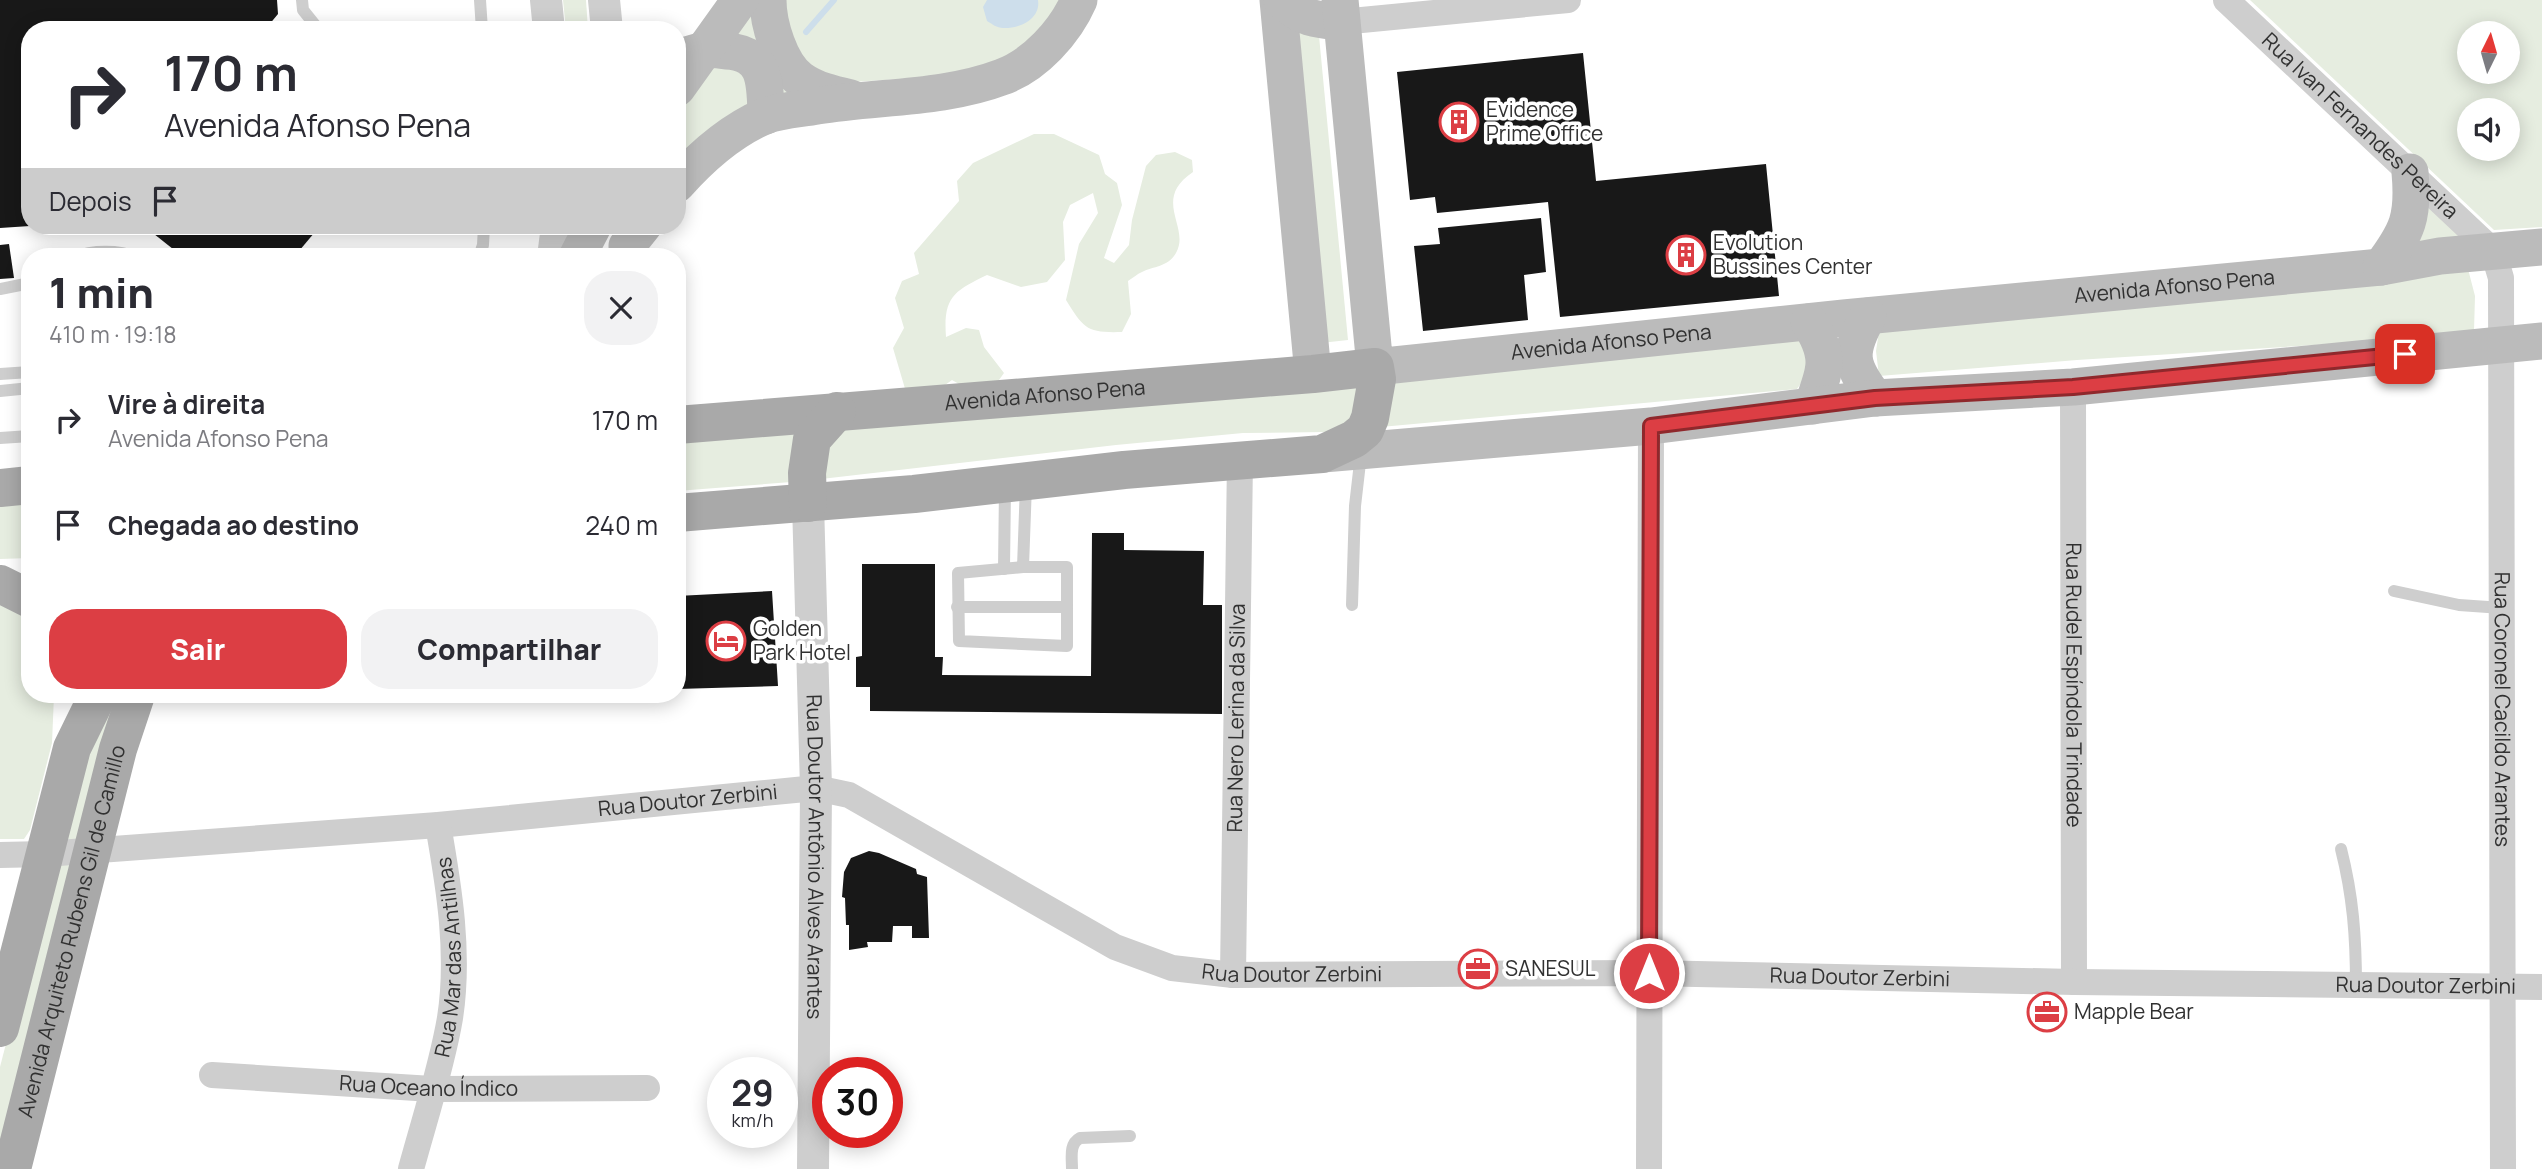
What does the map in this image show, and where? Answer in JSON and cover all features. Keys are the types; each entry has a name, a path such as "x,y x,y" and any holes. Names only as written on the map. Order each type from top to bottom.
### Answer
{"main road":[{"path":"691,53 740,0"},
{"path":"768,0 768,15 774,39 798,78 825,92 857,99"},
{"path":"686,175 719,142 766,116 857,99 946,91 1002,77 1030,61 1068,23 1079,0"},
{"path":"1280,0 1301,16 1314,20 1340,11 1377,379 1370,418 1365,430 1354,439 1322,454"},
{"path":"1280,0 1313,374"},
{"path":"691,53 737,51 750,58 761,69 765,82 766,116"},
{"path":"2381,267 2399,243 2408,223 2412,201 2410,172"},
{"name":"Avenida Afonso Pena","path":"686,424 1313,374 1868,316 2381,267 2440,256 2542,247"},
{"path":"1868,316 1854,345 1854,360 1862,381 1875,398"},
{"path":"1809,322 1821,341 1825,356 1821,383 1812,406"},
{"path":"686,512 808,503 1240,459 1651,426 1875,398 2073,387 2542,341"},
{"path":"808,503 807,473 812,439 837,411"},
{"path":"0,488 21,486"},
{"path":"0,576 21,573"},
{"path":"0,584 21,595"},
{"path":"69,703 72,748"},
{"name":"Avenida Arquiteto Rubens Gil de Camillo","path":"0,1028 72,748 94,703"},
{"name":"Avenida Arquiteto Rubens Gil de Camillo","path":"12,1169 118,749 132,703"}],"street":[{"path":"546,0 548,21"},
{"path":"580,0 604,0 606,21"},
{"path":"1340,11 1568,0"},
{"name":"Rua Ivan Fernandes Pereira","path":"2226,0 2493,251"},
{"name":"Rua Coronel Cacildo Arantes","path":"2493,251 2501,278 2502,344 2503,1169"},
{"name":"Rua Rudel Espíndola Trindade","path":"2073,387 2074,982"},
{"path":"1649,1169 1651,426"},
{"name":"Rua Nero Lerina da Silva","path":"1233,975 1240,459"},
{"name":"Rua Doutor Antônio Alves Arantes","path":"808,503 816,788 813,1169"},
{"name":"Rua Doutor Zerbini","path":"0,855 438,825 816,788 849,795 1115,947 1172,968 1233,975 1649,973 2074,982 2542,987"},
{"name":"Rua Mar das Antilhas","path":"411,1169 450,1018 453,976 448,880 438,825"},
{"name":"Rua Oceano Índico","path":"212,1075 432,1089 647,1088"}],"lane":[{"path":"302,0 303,10 312,21"},
{"path":"480,0 481,21"},
{"path":"0,289 21,285"},
{"path":"0,374 21,373"},
{"path":"0,391 21,389"},
{"path":"0,438 21,437"},
{"path":"1352,605 1355,506 1362,450"},
{"path":"1015,483 1023,567"},
{"path":"1004,569 1015,483"},
{"path":"1023,567 1067,567 1067,646 959,641 958,573 1023,567"},
{"path":"2394,591 2459,605 2502,608"},
{"path":"957,607 1067,607"},
{"path":"2341,849 2351,888 2356,932 2356,985"},
{"path":"1072,1169 1074,1141 1080,1138 1130,1136"}],"shaded area":[{"path":"563,0 586,0 587,21 565,21"},
{"path":"751,0 1067,0 1055,19 1011,56 931,77 853,82 686,153 686,94"},
{"path":"1288,0 1319,36 1348,340 1321,343"},
{"path":"2250,0 2542,0 2542,227 2494,230"},
{"path":"1034,134 1054,134 1099,155 1105,174 1117,183 1122,205 1104,258 1114,263 1129,245 1132,220 1146,166 1156,155 1175,152 1192,160 1193,172 1181,182 1173,203 1179,233 1176,253 1165,264 1140,273 1128,281 1131,314 1122,332 1101,332 1082,323 1066,300 1079,244 1098,213 1093,193 1070,205 1063,222 1065,260 1047,282 1021,287 987,275 959,291 949,304 946,313 946,337 966,328 979,330 984,347 1004,373 994,387 973,392 952,380 938,390 906,392 893,348 904,328 895,298 902,281 919,274 914,253 959,201 957,181 973,163"},
{"path":"2415,190 2473,244 2436,248 2408,239"},
{"path":"2468,269 2475,296 2474,331 2459,336 2077,360 1879,376 1876,351 1880,325"},
{"path":"1796,331 1809,360 1807,372 1797,389 1326,432 1243,433 804,481 686,490 686,438"},
{"path":"21,498 21,558 0,559 0,500"},
{"path":"0,594 21,604 21,703 54,703 52,743 30,830 24,839 0,839"},
{"path":"116,703 119,703 0,1156 0,1067 55,853 85,755"}],"water":[{"path":"987,0 1038,0 1038,7 1028,22 1016,27 1001,28 987,21 983,7"}],"building":[{"path":"0,0 277,0 278,14 272,21 21,21 21,227 0,228"},
{"path":"1583,53 1596,181 1766,164 1779,296 1560,317 1548,202 1437,213 1435,197 1410,200 1397,72"},
{"path":"1541,218 1546,272 1524,275 1528,320 1423,331 1414,246 1440,244 1438,228"},
{"path":"155,235 312,235 302,248 172,248"},
{"path":"9,244 14,278 0,279 0,245"},
{"path":"1092,533 1124,533 1124,550 1204,551 1203,605 1222,605 1222,714 870,711 870,687 856,687 856,657 862,656 862,564 935,564 935,657 943,657 942,675 1091,676"},
{"name":"Golden Park Hotel","path":"772,591 778,686 686,689 686,596"},
{"path":"869,851 916,869 917,874 927,877 929,938 912,938 912,926 893,926 892,942 867,942 868,947 849,950 849,925 846,925 845,898 842,897 844,872 851,858"}],"waterway":[{"path":"806,32 834,0"}],"place":[{"name":"Evidence Prime Office","path":"1459,122"},
{"name":"Evolution Bussines Center","path":"1686,255"},
{"name":"Golden Park Hotel","path":"726,641"},
{"name":"SANESUL","path":"1478,969"},
{"name":"Mapple Bear","path":"2047,1012"}],"route":[{"path":"1649,973 1651,426 1875,398 2073,387 2405,354"}]}
